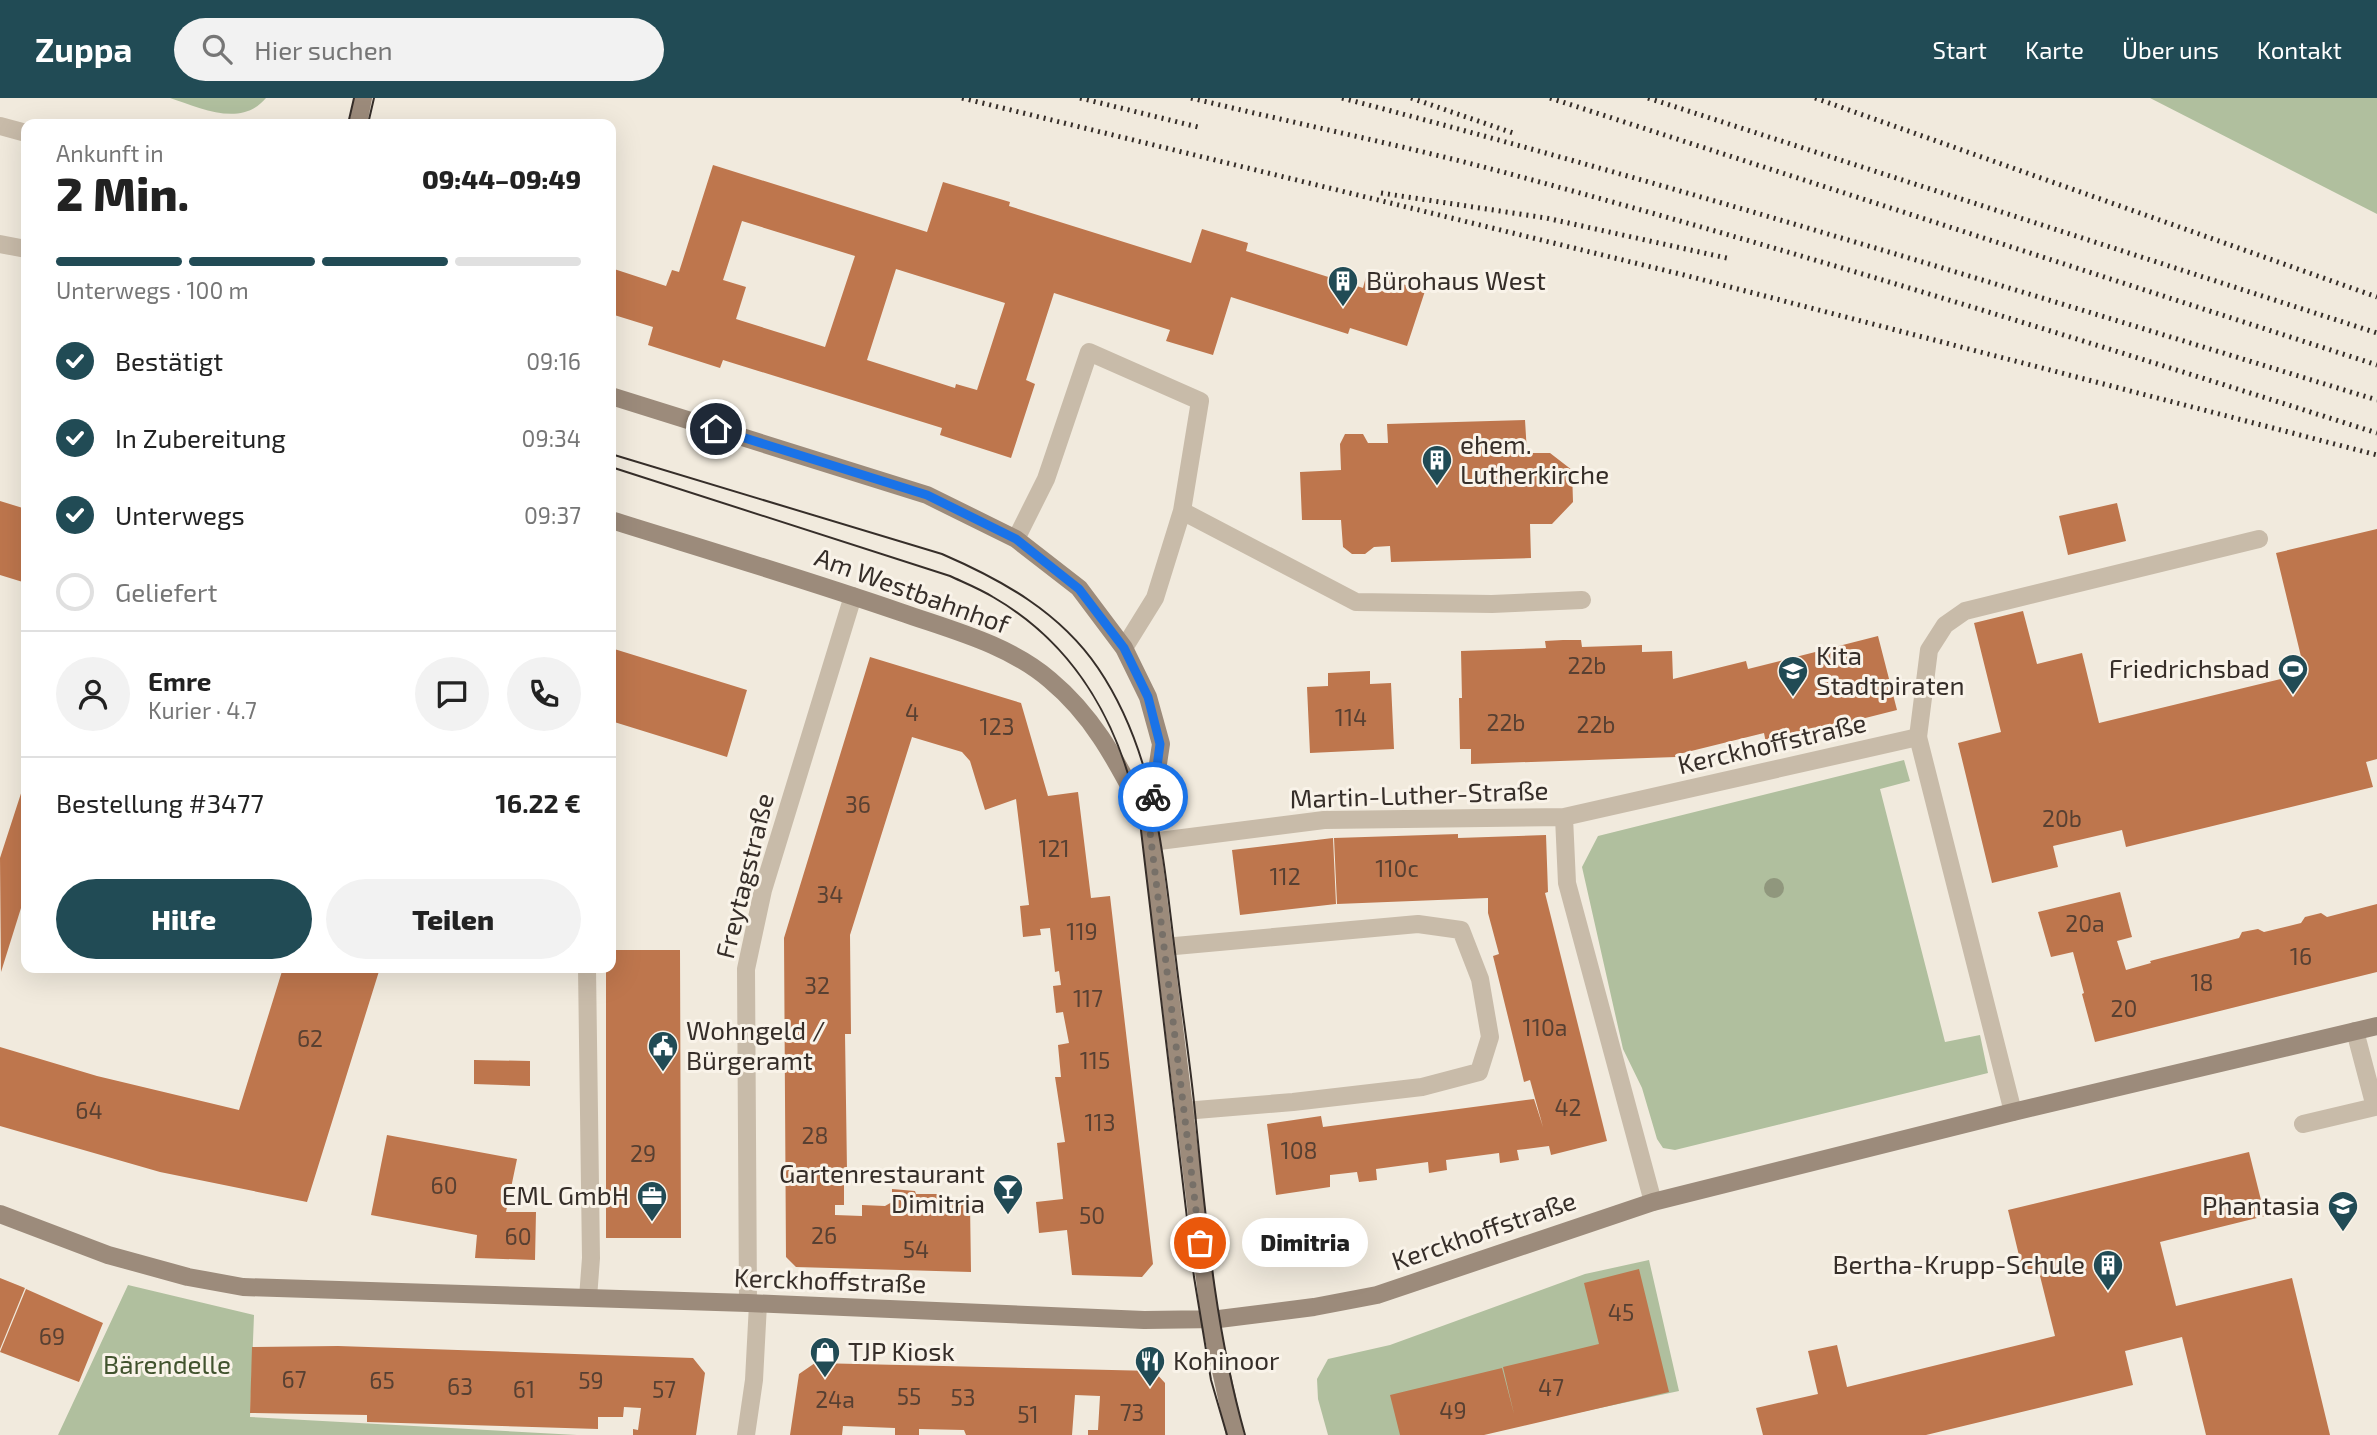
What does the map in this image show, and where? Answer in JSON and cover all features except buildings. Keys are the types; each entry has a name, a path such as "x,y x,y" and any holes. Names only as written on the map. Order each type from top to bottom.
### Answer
{"street":[{"path":"0,126 21,132"},
{"path":"0,244 21,248"},
{"path":"1016,539 1046,479 1089,352 1200,401 1182,511 1155,598 1124,648"},
{"path":"616,399 927,495 1016,539 1079,589 1124,648 1148,697 1160,744 1149,823 1151,842 1210,1320 1235,1435"},
{"path":"1182,511 1356,602 1493,604 1582,600"},
{"name":"Am Westbahnhof","path":"616,522 853,596 997,647 1028,664 1048,678 1071,700 1102,736 1149,823"},
{"path":"2013,1112 1918,737 1929,650 1945,625 1965,611 2259,539"},
{"name":"Freytagstraße","path":"746,1435 754,1380 746,969 763,890 853,596"},
{"name":"Kerckhoffstraße","path":"1564,817 1918,737"},
{"path":"1564,817 1567,883 1653,1202"},
{"name":"Martin-Luther-Straße","path":"1151,842 1324,820 1564,817"},
{"path":"1164,947 1418,924 1461,930 1480,979 1490,1037 1479,1072 1422,1087 1268,1105 1184,1111"},
{"path":"587,973 591,1258 588,1298"},
{"name":"Kerckhoffstraße","path":"0,1213 108,1255 188,1277 243,1287 1144,1320 1210,1320 1314,1307 1377,1295 1653,1202 2013,1112 2377,1026"},
{"path":"2303,1124 2375,1107 2356,1031"}],"green space":[{"path":"170,98 266,98 256,107 233,114 207,110"},
{"path":"2150,98 2377,98 2377,214"},
{"path":"1904,760 1910,781 1880,789 1945,1042 1980,1035 1988,1073 1675,1150 1663,1148 1657,1139 1642,1088 1623,1049 1582,867 1598,836"},
{"path":"1649,1260 1679,1391 1474,1435 1328,1435 1318,1399 1317,1379 1328,1359 1390,1345 1585,1274"},
{"name":"Bärendelle","path":"128,1285 254,1315 250,1417 577,1435 58,1435"}],"tram line":[{"path":"349,119 354,98"},
{"path":"369,119 374,98"},
{"path":"616,456 942,554 1008,587 1048,614 1083,648 1098,668 1118,701 1133,736 1154,809 1167,884 1213,1275 1226,1355 1245,1435"},
{"path":"616,469 950,576 972,586 1023,617 1049,640 1072,665 1092,693 1121,754 1140,822 1194,1277 1211,1380 1227,1435"}],"railway":[{"path":"962,98 1684,275 2377,455"},
{"path":"1080,98 1198,127"},
{"path":"1191,98 1461,161 1720,232 1940,297 2377,433"},
{"path":"1342,98 1732,206 2377,400"},
{"path":"1411,98 1516,134"},
{"path":"1550,98 2377,365"},
{"path":"1648,98 2377,333"},
{"path":"1815,98 2377,297"},
{"path":"1381,193 1546,218 1731,259"}],"way so far":[{"path":"1153,797 1149,823 1200,1243"}],"place":[{"name":"Bürohaus West","path":"1343,308"},
{"name":"ehem. Lutherkirche","path":"1437,487"},
{"name":"Friedrichsbad","path":"2293,696"},
{"name":"Kita Stadtpiraten","path":"1793,698"},
{"name":"Wohngeld / Bürgeramt","path":"663,1073"},
{"name":"Gartenrestaurant Dimitria","path":"1008,1216"},
{"name":"EML GmbH","path":"652,1223"},
{"name":"Phantasia","path":"2343,1233"},
{"name":"Dimitria","path":"1200,1243"},
{"name":"Bertha-Krupp-Schule","path":"2108,1292"},
{"name":"TJP Kiosk","path":"825,1379"},
{"name":"Kohinoor","path":"1150,1388"}],"route":[{"path":"716,429 948,503 1016,539 1079,589 1124,648 1148,697 1160,744 1153,797"}]}
